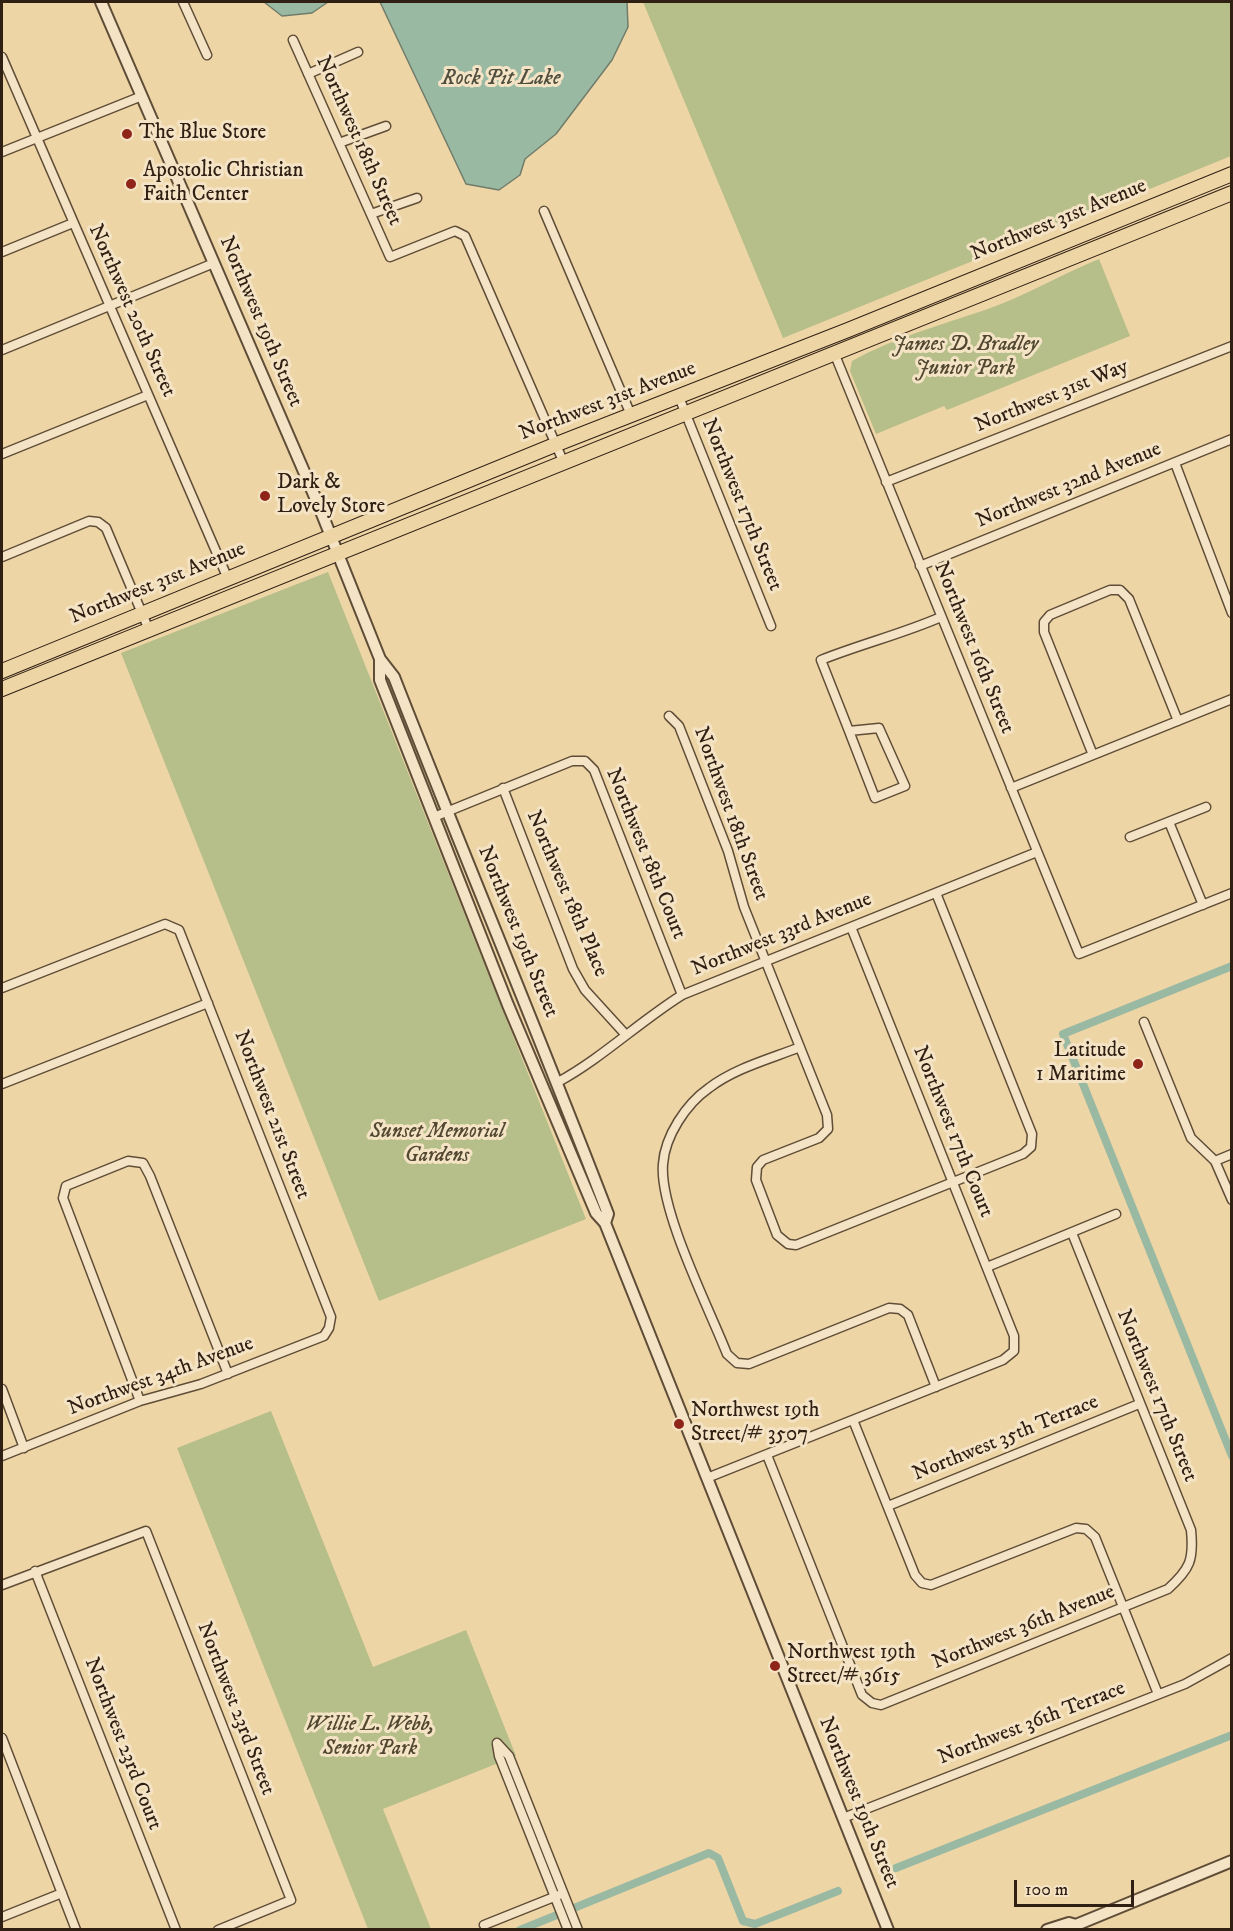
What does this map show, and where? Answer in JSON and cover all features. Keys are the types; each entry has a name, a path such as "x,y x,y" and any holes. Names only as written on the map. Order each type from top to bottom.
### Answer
{"main road":[{"name":"Northwest 31st Avenue","path":"2,671 556,444 848,330 1232,174"},
{"name":"Northwest 31st Avenue","path":"2,689 1232,193"},
{"path":"835,355 839,338 848,330"}],"street":[{"name":"Northwest 19th Street","path":"101,2 338,552 380,659 394,677 446,812 558,1082 608,1214 605,1223"},
{"path":"183,2 207,55"},
{"name":"Northwest 18th Street","path":"293,40 390,257 455,231 465,236 556,444"},
{"path":"308,74 358,52"},
{"name":"Northwest 20th Street","path":"2,57 228,579"},
{"path":"2,152 142,96"},
{"path":"339,143 386,126"},
{"path":"371,214 417,198"},
{"path":"544,211 631,415"},
{"path":"2,252 73,223"},
{"path":"2,350 214,263"},
{"name":"Northwest 31st Way","path":"886,482 1232,346"},
{"name":"Northwest 16th Street","path":"835,355 1079,954 1203,905"},
{"path":"2,454 148,395"},
{"name":"Northwest 17th Street","path":"679,397 771,626"},
{"name":"Northwest 32nd Avenue","path":"920,566 1232,439"},
{"path":"556,444 563,461"},
{"path":"1175,463 1232,613"},
{"path":"2,557 88,521 98,522 106,528 149,630"},
{"path":"1093,755 1044,632 1044,622 1050,615 1110,590 1120,590 1129,599 1178,721"},
{"path":"849,731 879,728 904,786 875,798 821,660 850,648 903,633 941,617"},
{"name":"Northwest 19th Street","path":"380,659 380,680 434,817 561,1132 596,1213 605,1223 888,1929"},
{"path":"1011,788 1232,699"},
{"name":"Northwest 18th Street","path":"669,716 679,726 728,851 744,907 828,1115 828,1129 819,1138 763,1160 757,1167 756,1180 777,1235 788,1244 796,1245 953,1182"},
{"name":"Northwest 18th Court","path":"503,789 572,761 585,761 594,770 682,995"},
{"path":"434,817 503,789"},
{"name":"Northwest 18th Place","path":"503,789 573,969 585,990 626,1035"},
{"path":"1130,837 1206,807"},
{"path":"1169,822 1203,905 1232,893"},
{"name":"Northwest 33rd Avenue","path":"558,1082 586,1066 682,995 1037,852"},
{"path":"936,893 1032,1134 1031,1147 1023,1154 953,1182"},
{"name":"Northwest 21st Street","path":"2,988 165,924 179,930 331,1317 329,1328"},
{"name":"Northwest 17th Court","path":"850,927 1014,1336 1014,1351 1003,1360 936,1387"},
{"path":"2,1084 208,1003"},
{"path":"1144,1022 1191,1138 1215,1161 1232,1200"},
{"path":"707,1478 936,1387 908,1316 900,1309 889,1308 749,1364 737,1364 727,1354 666,1203 663,1164 676,1125 695,1100 708,1088 732,1074 800,1047"},
{"path":"1215,1161 1232,1154"},
{"path":"140,1401 64,1207 66,1186 128,1161 143,1163 150,1176 228,1374"},
{"path":"987,1268 1116,1214"},
{"name":"Northwest 17th Street","path":"1072,1233 1191,1530 1191,1561 1185,1574"},
{"name":"Northwest 34th Avenue","path":"2,1456 140,1401 228,1374 324,1336 329,1328"},
{"path":"2,1389 24,1448"},
{"name":"Northwest 35th Terrace","path":"888,1506 1139,1404"},
{"path":"853,1420 915,1575 922,1583 931,1585 1076,1528 1086,1529 1095,1537 1158,1694"},
{"name":"Northwest 36th Avenue","path":"767,1455 862,1695 872,1703 881,1705 1124,1607 1168,1588 1185,1574"},
{"name":"Northwest 23rd Street","path":"36,1571 146,1531 291,1900 218,1929"},
{"path":"2,1585 36,1571"},
{"name":"Northwest 23rd Court","path":"36,1571 176,1929"},
{"name":"Northwest 36th Terrace","path":"843,1818 1203,1676 1232,1659"},
{"path":"2,1738 76,1929"},
{"path":"568,1929 559,1895 509,1756 497,1743 499,1756 559,1895 578,1929"},
{"path":"1047,1929 1069,1923 1073,1927 1232,1862"},
{"path":"2,1917 62,1893"},
{"path":"484,1925 559,1895"}],"green space":[{"path":"643,2 1231,2 1231,156 783,338"},
{"name":"James D. Bradley Junior Park","path":"1099,259 1130,336 947,410 944,406 876,434 850,371 852,361 900,339 1000,304"},
{"name":"Sunset Memorial Gardens","path":"328,572 586,1219 379,1301 121,653"},
{"name":"Willie L. Webb, Senior Park","path":"271,1411 373,1667 466,1630 516,1756 383,1809 431,1929 368,1929 177,1448"}],"water":[{"path":"264,2 328,2 312,13 282,16"},
{"name":"Rock Pit Lake","path":"380,2 627,2 628,27 612,60 556,134 525,159 520,175 499,190 466,184"}],"waterway":[{"path":"1232,966 1063,1034 1232,1456"},
{"path":"896,1868 1232,1735"},
{"path":"520,1930 709,1853 718,1858 743,1921 755,1924 838,1891"}],"place":[{"name":"The Blue Store","path":"127,134"},
{"name":"Apostolic Christian Faith Center","path":"131,184"},
{"name":"Dark & Lovely Store","path":"265,496"},
{"name":"Latitude 1 Maritime","path":"1138,1064"},
{"name":"Northwest 19th Street/# 3507","path":"679,1424"},
{"name":"Northwest 19th Street/# 3615","path":"775,1666"}]}
